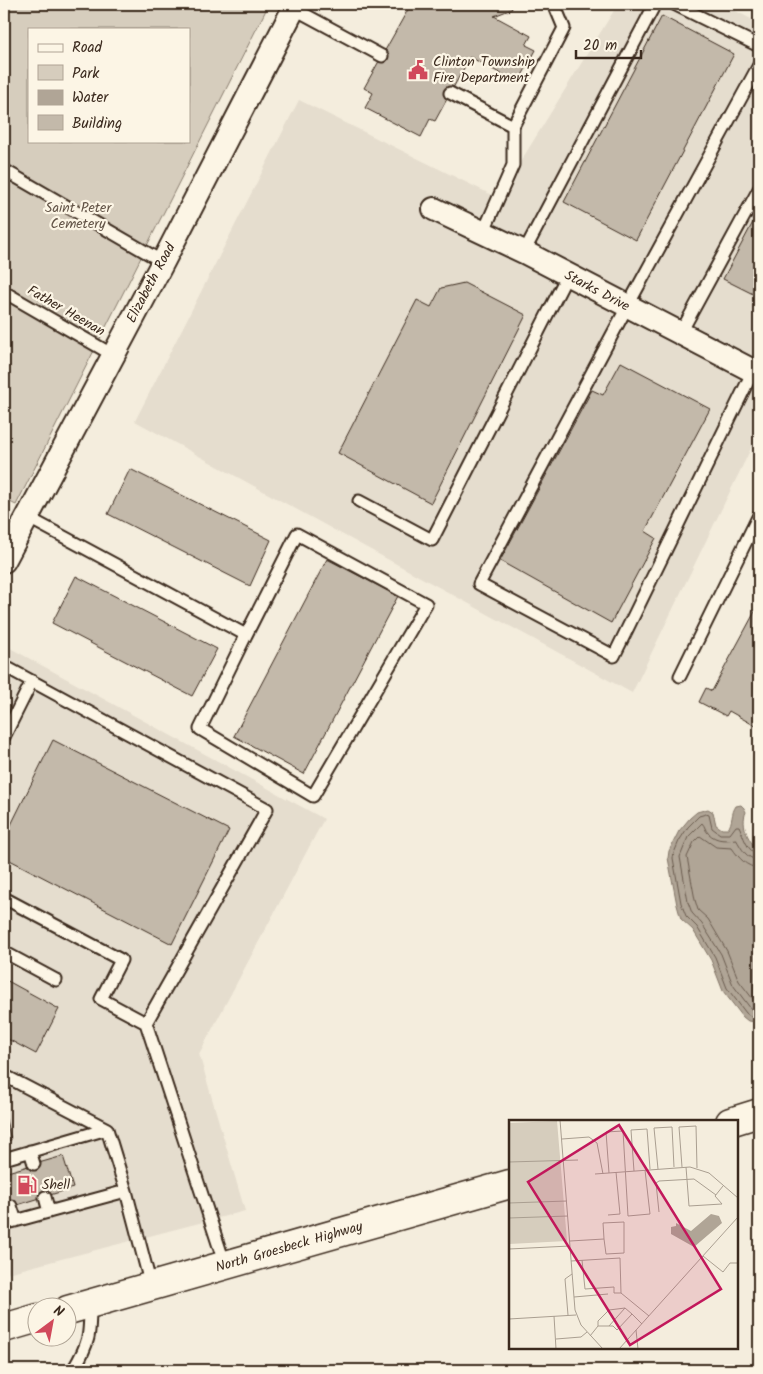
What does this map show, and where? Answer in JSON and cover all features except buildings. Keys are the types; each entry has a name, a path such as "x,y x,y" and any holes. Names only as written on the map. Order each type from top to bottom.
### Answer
{"main road":[{"path":"736,1120 759,1113"},
{"name":"North Groesbeck Highway","path":"79,1306 509,1184"},
{"path":"4,1328 28,1321"}],"street":[{"name":"Elizabeth Road","path":"6,551 27,517 162,262 291,5"},
{"name":"Starks Drive","path":"434,209 524,252 756,373"}],"lane":[{"path":"483,233 513,165 513,126 564,28 554,4"},
{"path":"524,252 655,4"},
{"path":"674,4 759,46"},
{"path":"291,5 382,56"},
{"path":"756,373 614,656 479,584 759,65"},
{"path":"450,93 513,126"},
{"path":"4,170 162,262"},
{"path":"680,334 759,189"},
{"path":"359,501 432,540 567,276"},
{"name":"Father Heenan","path":"4,292 113,355"},
{"path":"680,676 759,515"},
{"path":"27,517 246,635"},
{"path":"297,534 426,604 313,796 200,729 246,635 297,534"},
{"path":"4,666 267,809 146,1023"},
{"path":"4,737 32,681"},
{"path":"4,898 121,960 101,999 146,1023 225,1265"},
{"path":"4,952 56,980"},
{"path":"4,1080 9,1078 107,1129 126,1191 151,1286"},
{"path":"4,1159 107,1129"},
{"path":"30,1151 34,1164"},
{"path":"4,1224 126,1191"},
{"path":"44,1197 49,1212"},
{"path":"11,1206 16,1221"},
{"path":"73,1370 85,1350 90,1335 79,1306"}],"shaded area":[{"path":"618,4 722,4 759,23 759,432 632,693 135,421 299,100 498,198"},
{"path":"10,648 324,819 199,1054 245,1211 4,1274 4,661"}],"green space":[{"name":"Saint Peter Cemetery","path":"4,4 269,4 16,505 4,499"}],"water":[{"path":"741,805 746,812 744,822 746,833 759,850 759,1022 748,1021 743,1017 723,991 711,960 693,930 681,919 668,858 669,851 679,831 697,812 708,809 713,812 716,825 722,829 728,829 734,809 736,806"}],"place":[{"name":"Clinton Township Fire Department","path":"418,70"},
{"name":"Shell","path":"27,1185"}]}
